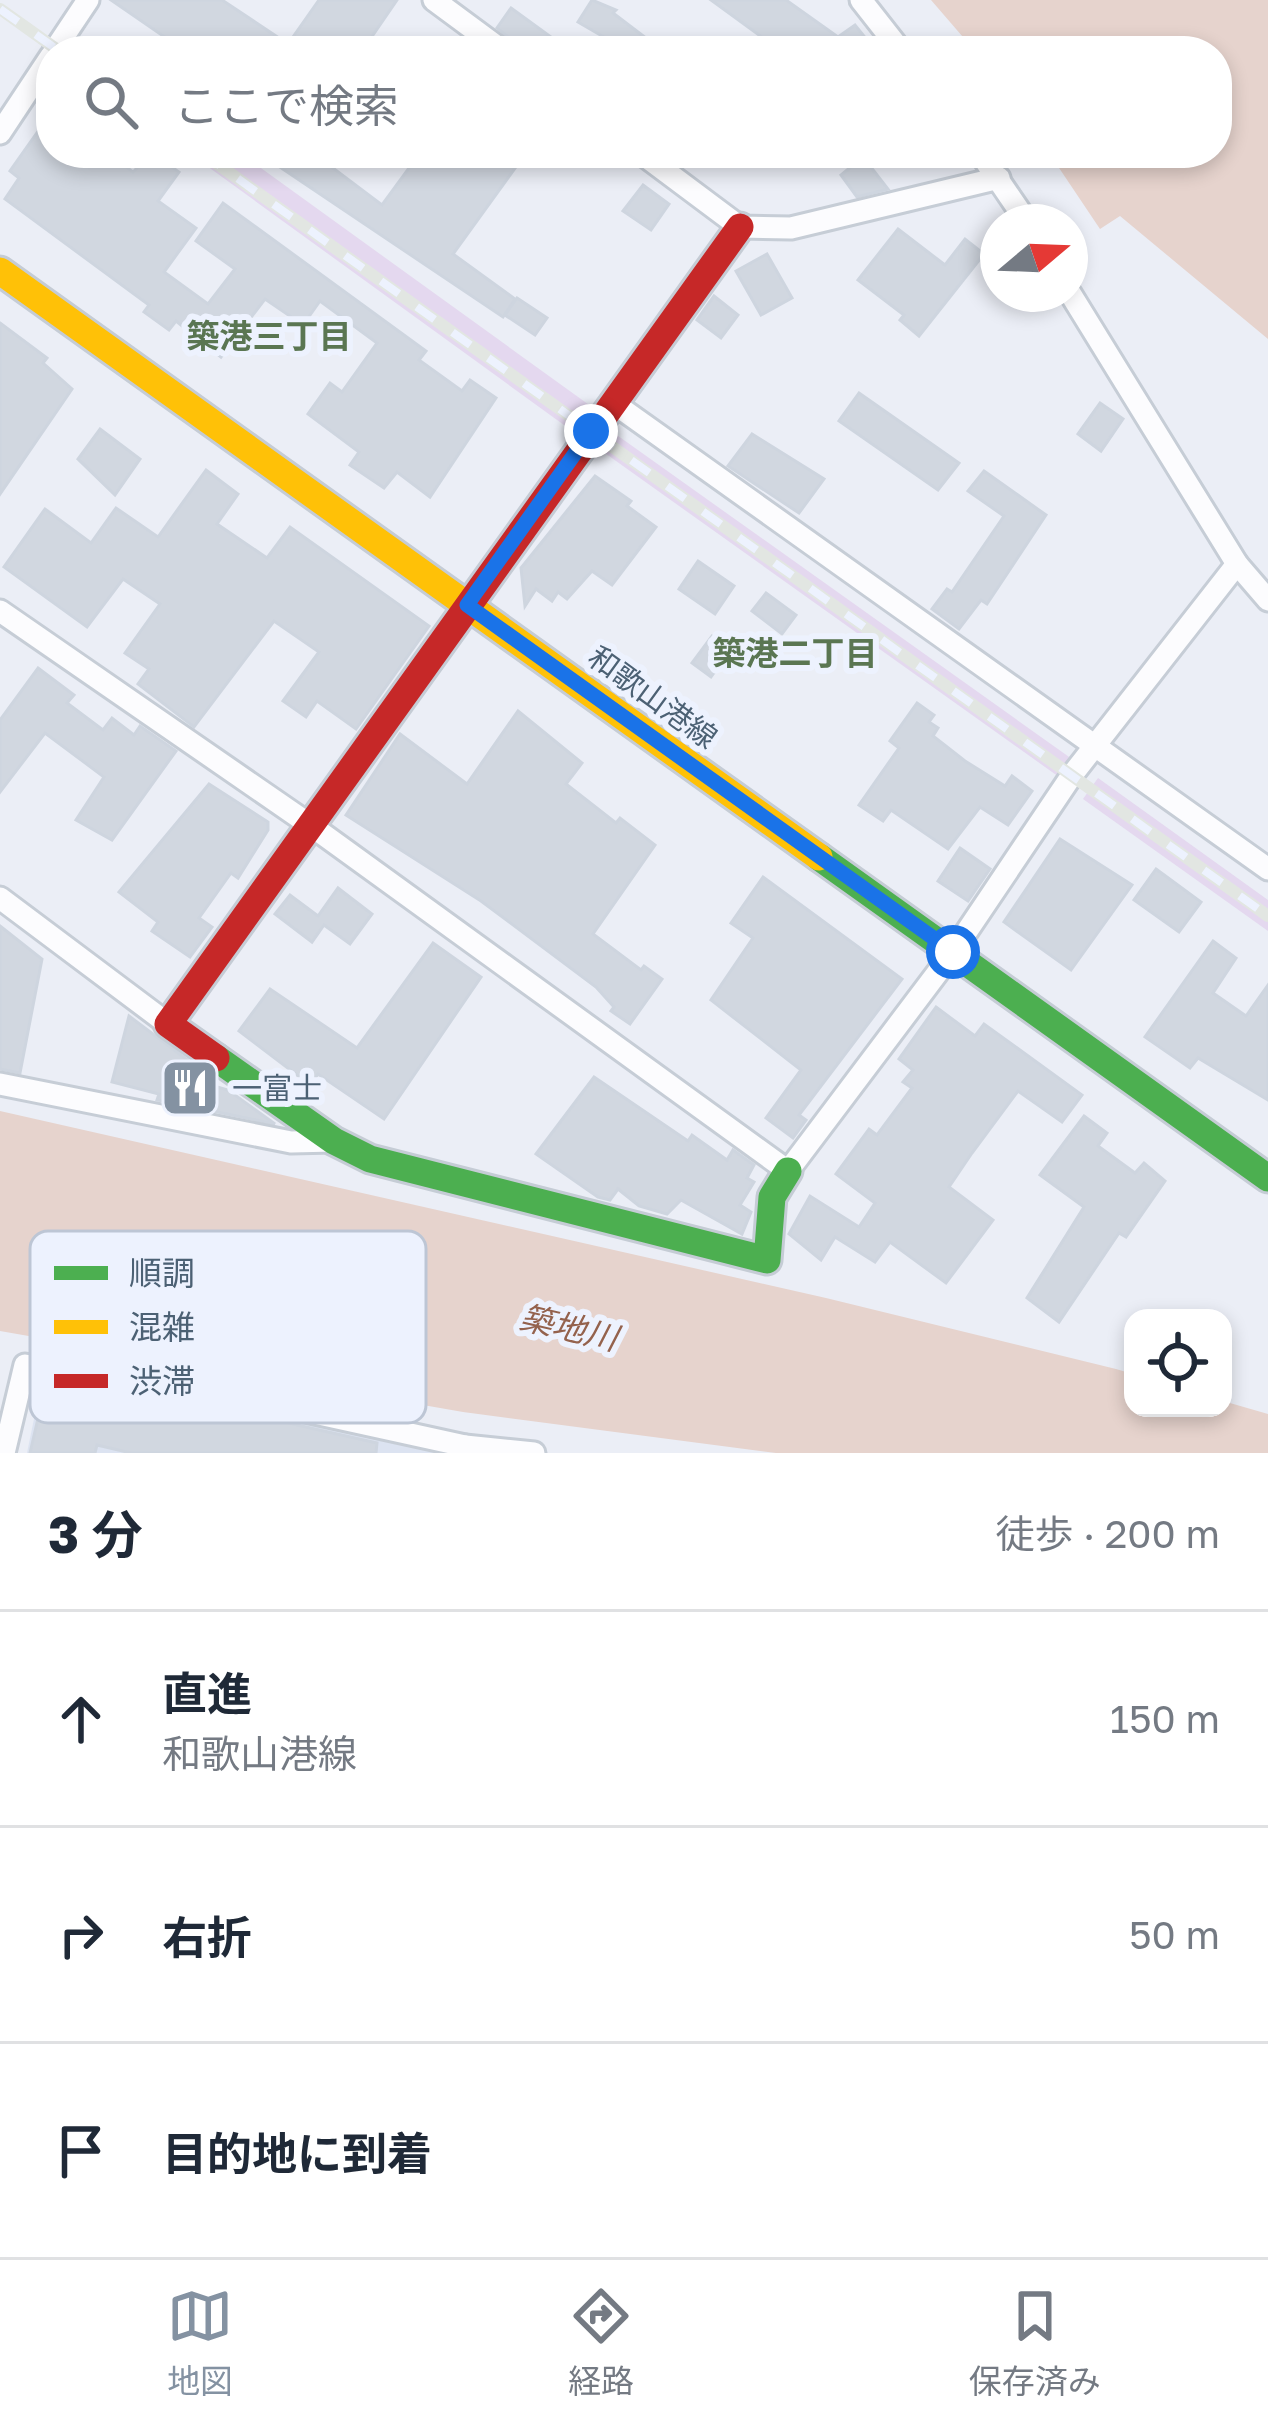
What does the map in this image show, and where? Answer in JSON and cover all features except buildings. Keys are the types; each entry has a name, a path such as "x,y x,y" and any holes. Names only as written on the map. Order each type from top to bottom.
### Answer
{"street":[{"path":"64,36 88,0"},
{"path":"434,0 483,36"},
{"path":"861,0 889,36"},
{"path":"0,133 36,79"},
{"path":"661,168 740,227 791,228 1000,178"},
{"path":"992,168 1016,204"},
{"path":"168,1024 740,227"},
{"name":"和歌山港線","path":"0,271 1268,1178"},
{"path":"1082,312 1237,564 1268,600"},
{"path":"612,402 1268,869"},
{"path":"0,898 168,1024 334,1141 370,1159 766,1260 772,1197 788,1171 953,952 1094,747 1237,564"},
{"path":"0,611 313,827 788,1171"},
{"path":"0,1084 291,1142 334,1141"},
{"path":"0,1361 30,1366"},
{"path":"4,1453 25,1365"},
{"path":"354,1423 465,1449 534,1453"}],"shaded area":[{"path":"210,168 261,168 592,407 575,433"},
{"path":"614,433 1072,759 1059,777 602,451"},
{"path":"1098,778 1268,900 1268,931 1083,799"},
{"path":"33,1423 169,1423 163,1453 27,1453"},
{"path":"197,1423 320,1423 428,1441 434,1453 192,1453"}],"water":[{"path":"931,0 1268,0 1268,339 1120,216 1100,229 1088,204 1083,204 1059,168 1232,168 1232,36 962,36"},
{"name":"築地川","path":"0,1111 826,1298 1116,1369 1124,1371 1124,1417 1232,1417 1232,1404 1268,1414 1268,1453 776,1453 426,1406 426,1231 30,1231 30,1336 0,1331"}],"railway":[{"path":"0,9 38,36"},
{"path":"223,168 1268,916"}],"traffic: fast":[{"path":"819,857 1268,1178"},
{"path":"216,1058 334,1141 370,1159 767,1260 772,1197 788,1171"}],"traffic: slow":[{"path":"0,271 819,857"}],"traffic: jam":[{"path":"216,1058 168,1024 740,227"}],"place":[{"name":"一富士","path":"190,1088"}],"district":[{"name":"築港三丁目","path":"269,335"},
{"name":"築港二丁目","path":"795,652"}],"route":[{"path":"591,431 467,605 953,952"}]}
